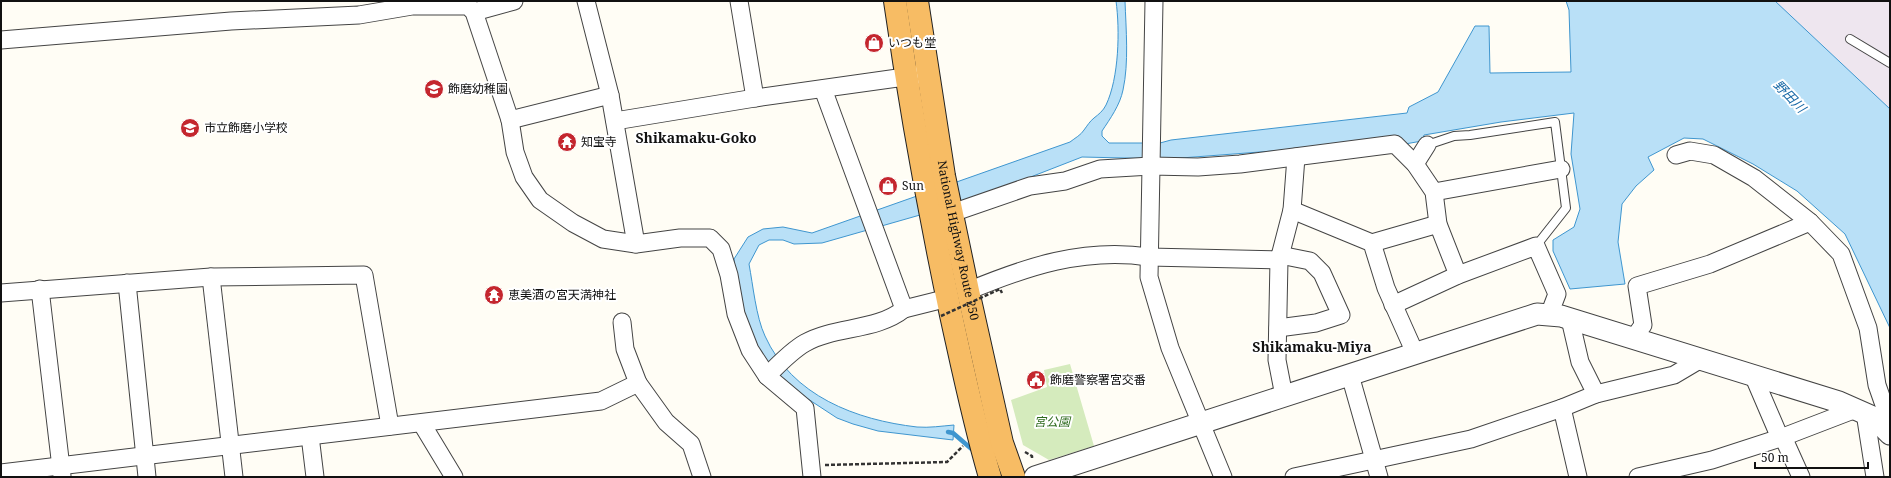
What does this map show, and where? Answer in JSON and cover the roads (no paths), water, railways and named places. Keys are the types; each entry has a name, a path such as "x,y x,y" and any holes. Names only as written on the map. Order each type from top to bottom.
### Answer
{"highway":[{"name":"National Highway Route 250","path":"895,1 906,77 934,178 952,213 952,302 1014,477"},
{"name":"National Highway Route 250","path":"917,1 928,74 934,178 932,222 952,302 976,428 990,477"}],"street":[{"path":"474,12 514,1"},
{"path":"586,1 610,95 636,244"},
{"path":"739,1 755,98"},
{"path":"1154,1 1149,277 1155,302 1170,348 1223,477"},
{"path":"1,40 231,21 358,8 445,5 468,6 474,12 510,120 515,152 524,177 540,200 574,223 603,239 636,244 680,238 710,238 721,249 729,275 736,314 750,350 768,376 806,408 811,471"},
{"path":"615,122 755,98 928,74"},
{"path":"823,89 904,309"},
{"path":"510,120 610,95"},
{"path":"952,213 1030,186 1065,181 1100,169 1151,166 1198,168 1395,144 1415,164 1434,192 1438,224 1458,275"},
{"path":"1415,164 1427,145"},
{"path":"1676,155 1690,151 1714,155 1754,178 1810,222 1841,254 1868,328 1877,385 1890,422"},
{"path":"1284,396 1277,360 1279,257 1292,210 1296,157"},
{"path":"1434,192 1561,169"},
{"path":"1292,210 1372,243 1438,224"},
{"path":"1633,339 1643,325 1636,286 1710,264 1810,222"},
{"path":"1372,243 1386,288 1415,353"},
{"path":"1393,305 1458,275 1536,246 1557,294 1549,315"},
{"path":"768,376 787,357 805,343 841,330 882,320 898,314 904,309 952,302 1017,271 1072,257 1130,254 1149,257 1279,257 1310,261 1322,273 1341,315 1316,323 1278,328"},
{"path":"1,293 211,277 364,274 390,426"},
{"path":"211,277 234,477"},
{"path":"127,283 147,477"},
{"path":"40,290 61,471"},
{"path":"1043,476 1515,320 1538,314 1570,319 1753,375 1861,411 1873,417 1890,434"},
{"path":"1570,319 1580,362 1596,394"},
{"path":"622,322 625,349 638,383 666,422 691,444 702,477"},
{"path":"1294,477 1471,439 1562,408 1596,394 1674,375 1702,359"},
{"path":"1350,375 1379,477"},
{"path":"1753,375 1801,477"},
{"path":"1,474 61,471 145,456 230,447 390,426 422,424 601,401 638,383"},
{"path":"1562,408 1578,477"},
{"path":"1638,477 1712,460 1861,411"},
{"path":"1861,411 1875,477"},
{"path":"422,424 454,477"},
{"path":"310,436 314,477"}],"lane":[{"path":"1850,39 1890,63"},
{"path":"1427,145 1454,136 1470,135 1555,122 1566,208 1536,246"}],"water":[{"name":"野田川","path":"1116,1 1125,1 1127,46 1126,69 1120,101 1102,131 1102,136 1109,143 1160,143 1171,140 1407,113 1409,107 1438,92 1475,26 1489,26 1490,73 1571,72 1569,10 1566,1 1775,1 1890,109 1890,328 1845,234 1797,191 1753,164 1703,139 1684,138 1648,157 1654,170 1636,186 1622,204 1618,242 1625,284 1570,289 1553,251 1553,240 1574,227 1580,209 1571,154 1574,113 1501,122 1424,135 1422,141 1405,144 1286,150 1168,159 1082,157 969,201 822,243 794,244 783,240 769,240 759,245 749,264 753,291 759,320 765,336 777,357 792,375 809,389 828,401 849,411 871,418 894,424 917,427 954,425 953,440 878,431 853,424 837,418 779,380 748,332 734,259 748,237 763,229 783,227 812,233 1070,142 1102,111 1110,94 1116,68 1118,40"}],"waterway":[{"path":"948,432 953,433 975,452"}],"place":[{"name":"いつも堂","path":"874,43"},
{"name":"飾磨幼稚園","path":"434,89"},
{"name":"市立飾磨小学校","path":"190,128"},
{"name":"知宝寺","path":"567,142"},
{"name":"Sun","path":"888,186"},
{"name":"恵美酒の宮天満神社","path":"494,295"},
{"name":"飾磨警察署宮交番","path":"1036,380"}],"district":[{"name":"Shikamaku-Goko","path":"696,138"},
{"name":"Shikamaku-Miya","path":"1312,347"}],"park label":[{"name":"宮公園","path":"1052,422"}]}
